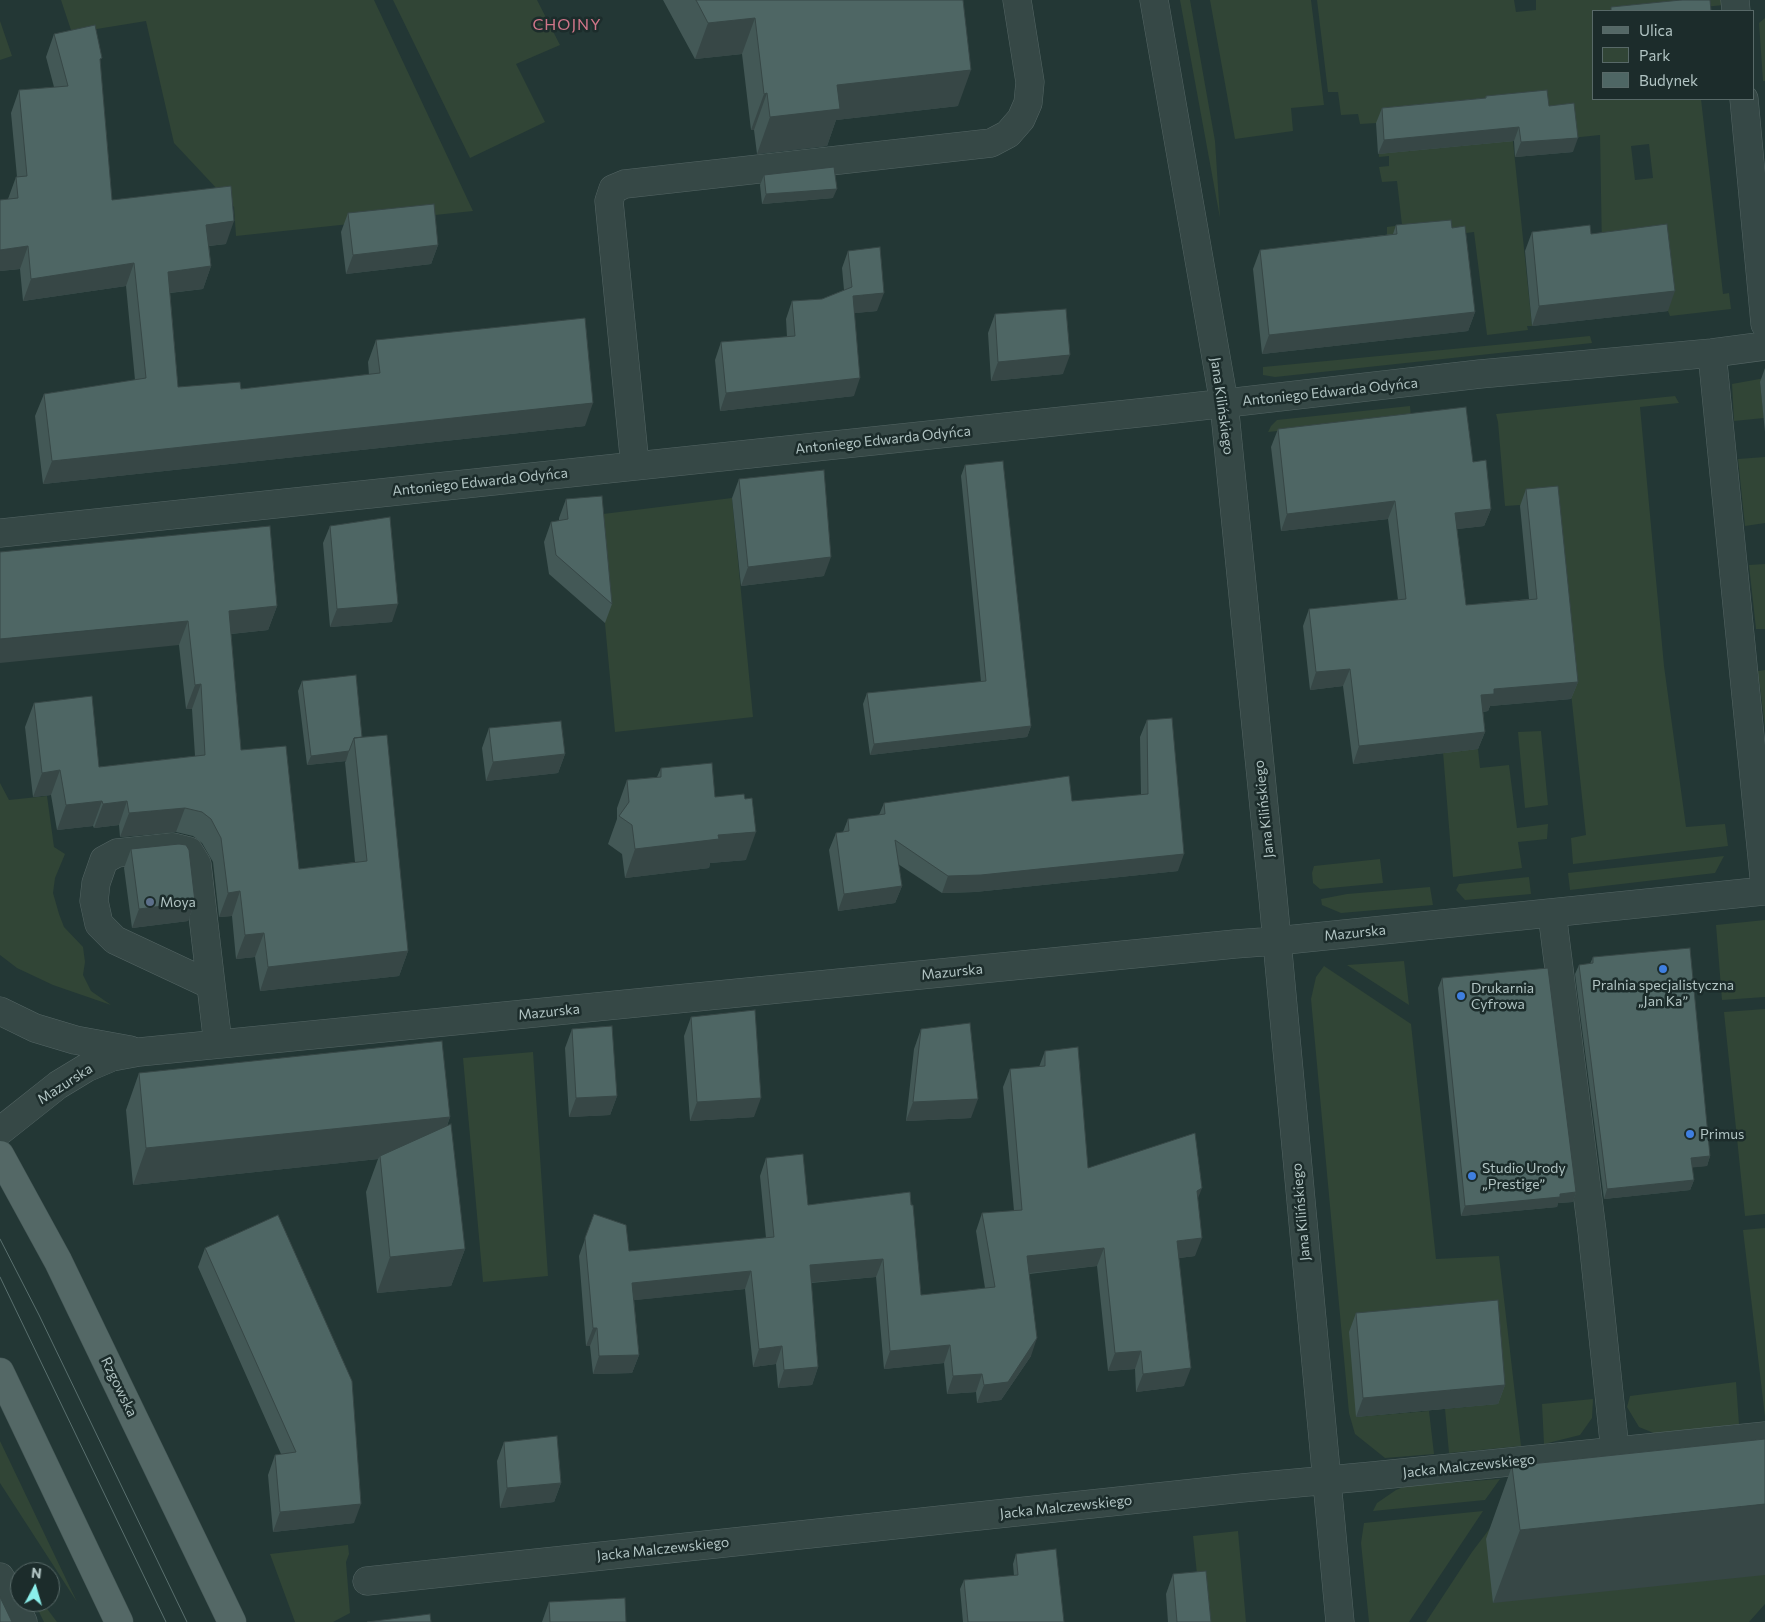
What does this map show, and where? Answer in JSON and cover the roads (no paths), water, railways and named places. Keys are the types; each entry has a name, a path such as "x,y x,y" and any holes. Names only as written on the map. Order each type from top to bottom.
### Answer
{"main road":[{"name":"Rzgowska","path":"0,1155 58,1261 232,1622"},
{"path":"0,1372 119,1622"}],"street":[{"path":"635,466 609,201 613,189 625,184 991,143 1008,134 1021,119 1028,103 1030,82 1017,0"},
{"name":"Jana Kilińskiego","path":"1154,0 1224,403 1340,1622"},
{"path":"1744,100 1765,324"},
{"name":"Antoniego Edwarda Odyńca","path":"0,533 1518,370 1712,353 1765,346"},
{"path":"1712,353 1765,887"},
{"path":"211,985 115,940 99,924 94,901 96,882 104,860 117,853 173,848 190,851 197,864 218,1044"},
{"name":"Mazurska","path":"0,1131 58,1085 86,1068 112,1057 139,1052 1276,941 1765,891"},
{"path":"1552,913 1592,1231 1615,1451"},
{"name":"Mazurska","path":"0,1010 43,1030 75,1040 139,1052"},
{"name":"Jacka Malczewskiego","path":"367,1581 1242,1488 1765,1436"},
{"path":"0,1577 23,1622"}],"tram line":[{"path":"0,1239 39,1315 187,1622"},
{"path":"0,1277 166,1622"}],"place":[{"name":"Moya","path":"150,902"},
{"name":"Pralnia specjalistyczna „Jan Ka”","path":"1663,969"},
{"name":"Drukarnia Cyfrowa","path":"1461,996"},
{"name":"Primus","path":"1690,1134"},
{"name":"Studio Urody „Prestige”","path":"1472,1176"}],"district":[{"name":"CHOJNY","path":"567,25"}]}
